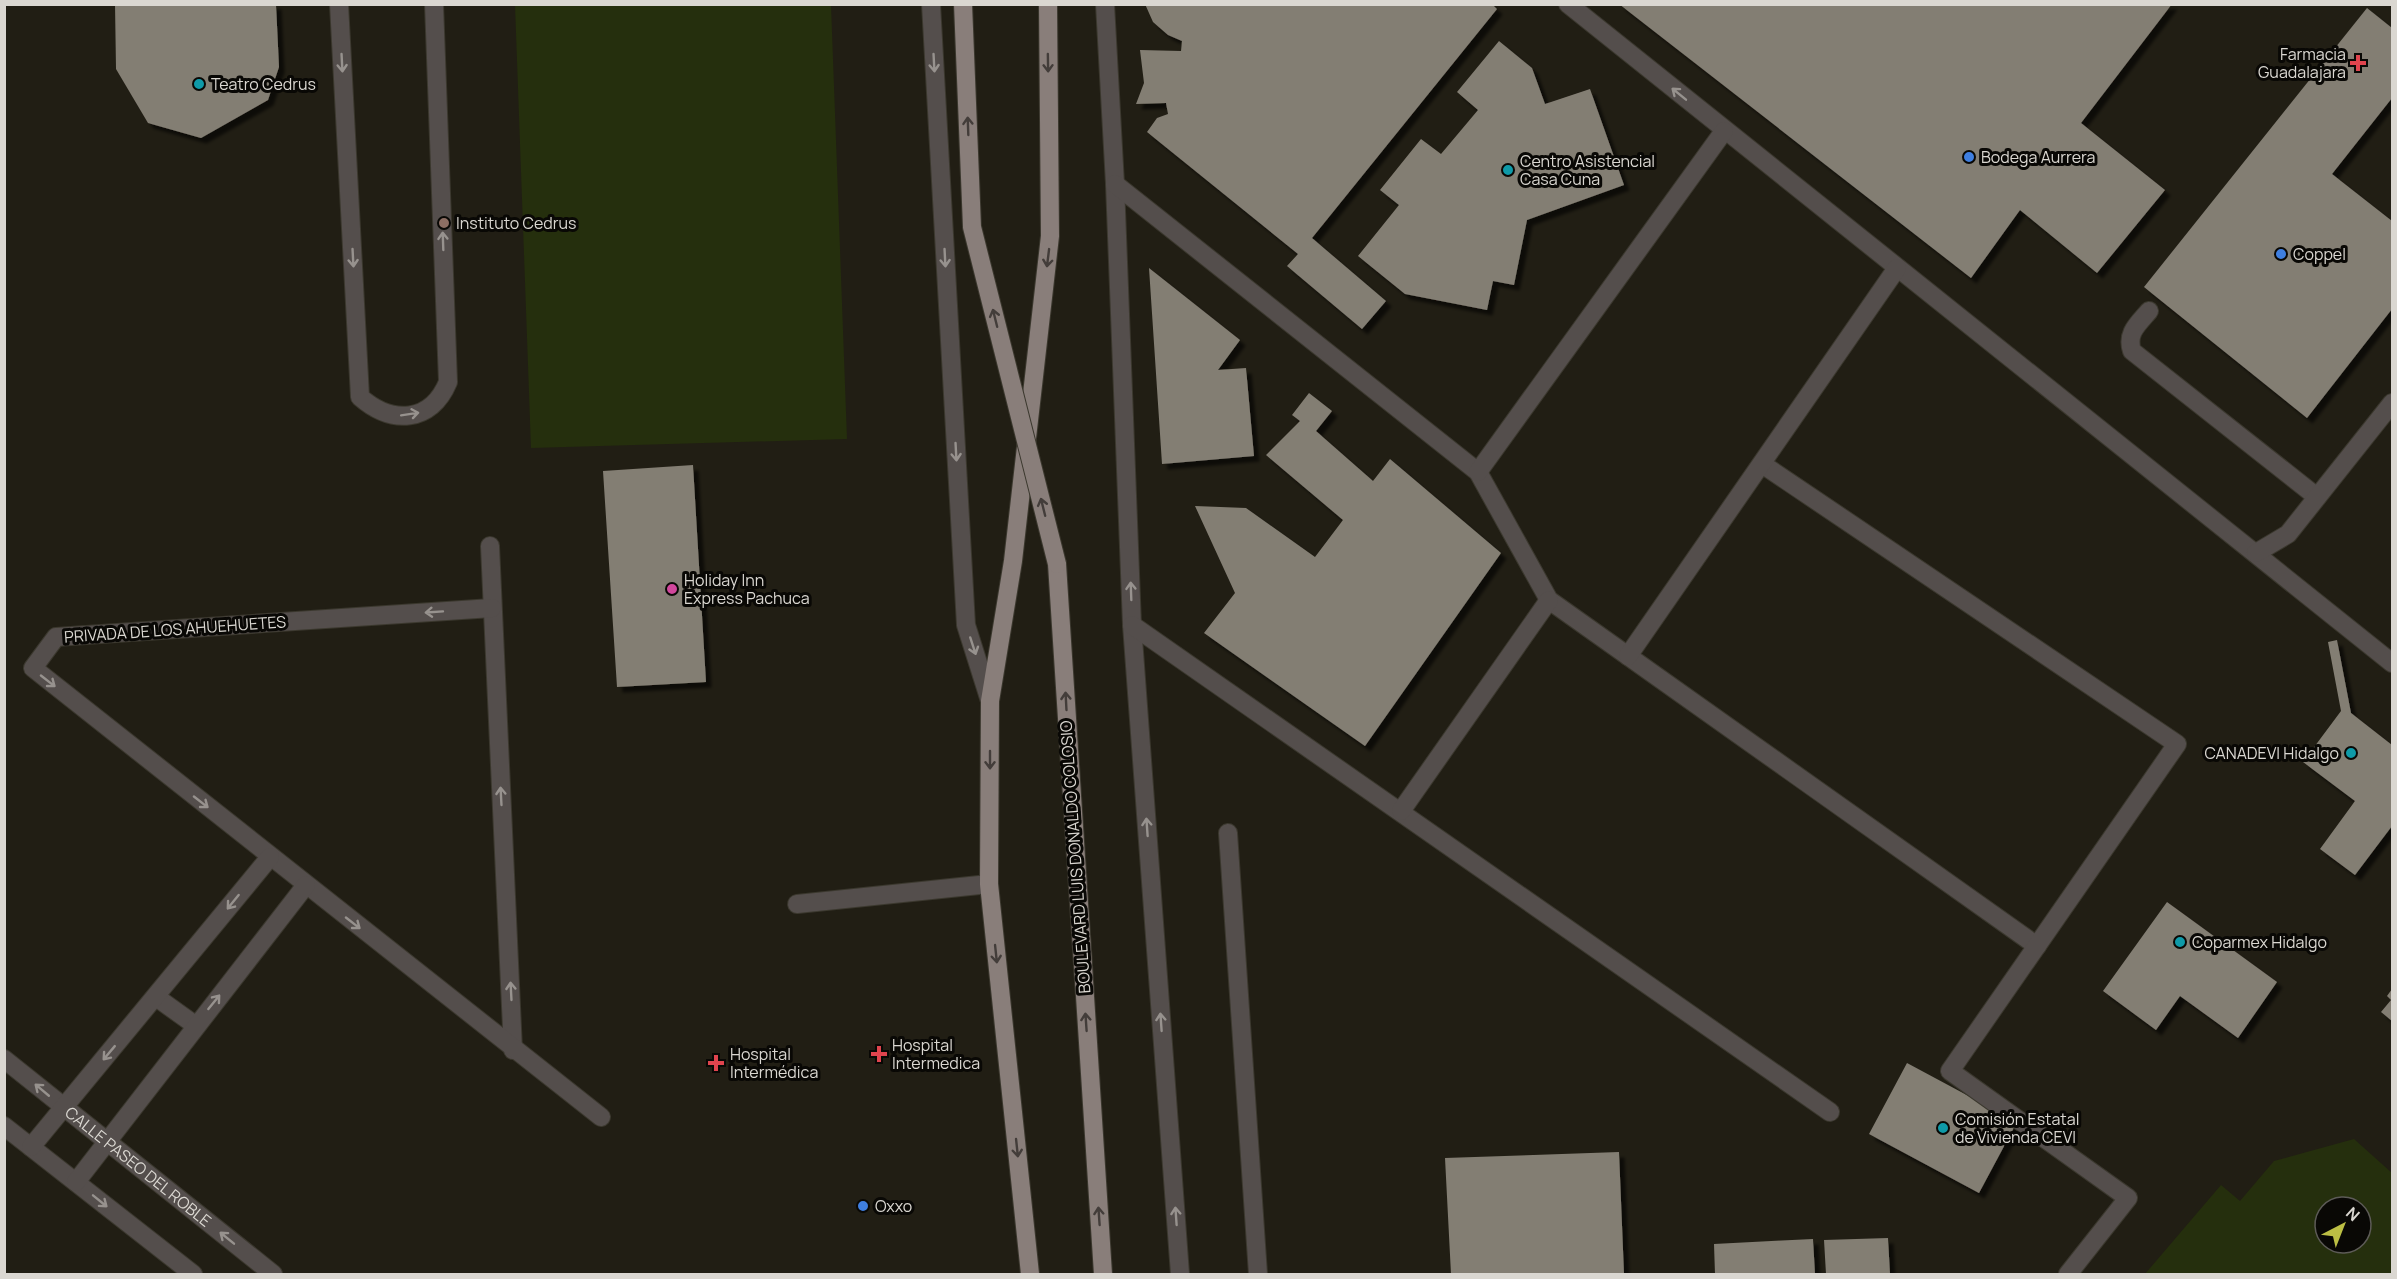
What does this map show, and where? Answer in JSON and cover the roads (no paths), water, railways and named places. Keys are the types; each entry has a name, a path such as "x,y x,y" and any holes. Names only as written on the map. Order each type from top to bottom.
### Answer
{"main road":[{"name":"BOULEVARD LUIS DONALDO COLOSIO","path":"963,4 972,227 1058,564 1103,1275"},
{"path":"1030,1275 989,884 990,701 1013,561 1050,236 1048,4"}],"street":[{"path":"339,4 360,397 375,411 400,416 428,411 442,396 448,382 434,4"},
{"path":"931,4 966,625 990,701"},
{"path":"1105,4 1115,184 1132,625 1180,1275"},
{"path":"1568,4 2392,663"},
{"path":"1478,472 1724,131"},
{"path":"1115,184 1478,472 1549,600 2037,946"},
{"path":"1628,656 1897,268"},
{"path":"2149,311 2131,332 2132,351 2317,497"},
{"path":"2256,553 2288,534 2392,403"},
{"path":"1762,464 2176,744 1950,1071 2128,1198 2068,1275"},
{"path":"490,546 513,1050"},
{"path":"1401,811 1549,600"},
{"name":"PRIVADA DE LOS AHUEHUETES","path":"492,608 56,637 33,668 513,1050 601,1117"},
{"path":"1132,625 1830,1112"},
{"path":"1228,833 1258,1275"},
{"path":"31,1147 270,857"},
{"path":"797,904 989,884"},
{"path":"76,1182 195,1025 306,885"},
{"path":"156,997 195,1025"},
{"name":"CALLE PASEO DEL ROBLE","path":"4,1059 273,1275"},
{"path":"4,1126 192,1275"}],"place":[{"name":"Farmacia Guadalajara","path":"2358,63"},
{"name":"Teatro Cedrus","path":"199,84"},
{"name":"Bodega Aurrera","path":"1969,157"},
{"name":"Centro Asistencial Casa Cuna","path":"1508,170"},
{"name":"Instituto Cedrus","path":"444,223"},
{"name":"Coppel","path":"2281,254"},
{"name":"Holiday Inn Express Pachuca","path":"672,589"},
{"name":"CANADEVI Hidalgo","path":"2351,753"},
{"name":"Coparmex Hidalgo","path":"2180,942"},
{"name":"Hospital Intermedica","path":"879,1054"},
{"name":"Hospital Intermédica","path":"716,1063"},
{"name":"Comisión Estatal de Vivienda CEVI","path":"1943,1128"},
{"name":"Oxxo","path":"863,1206"}]}
